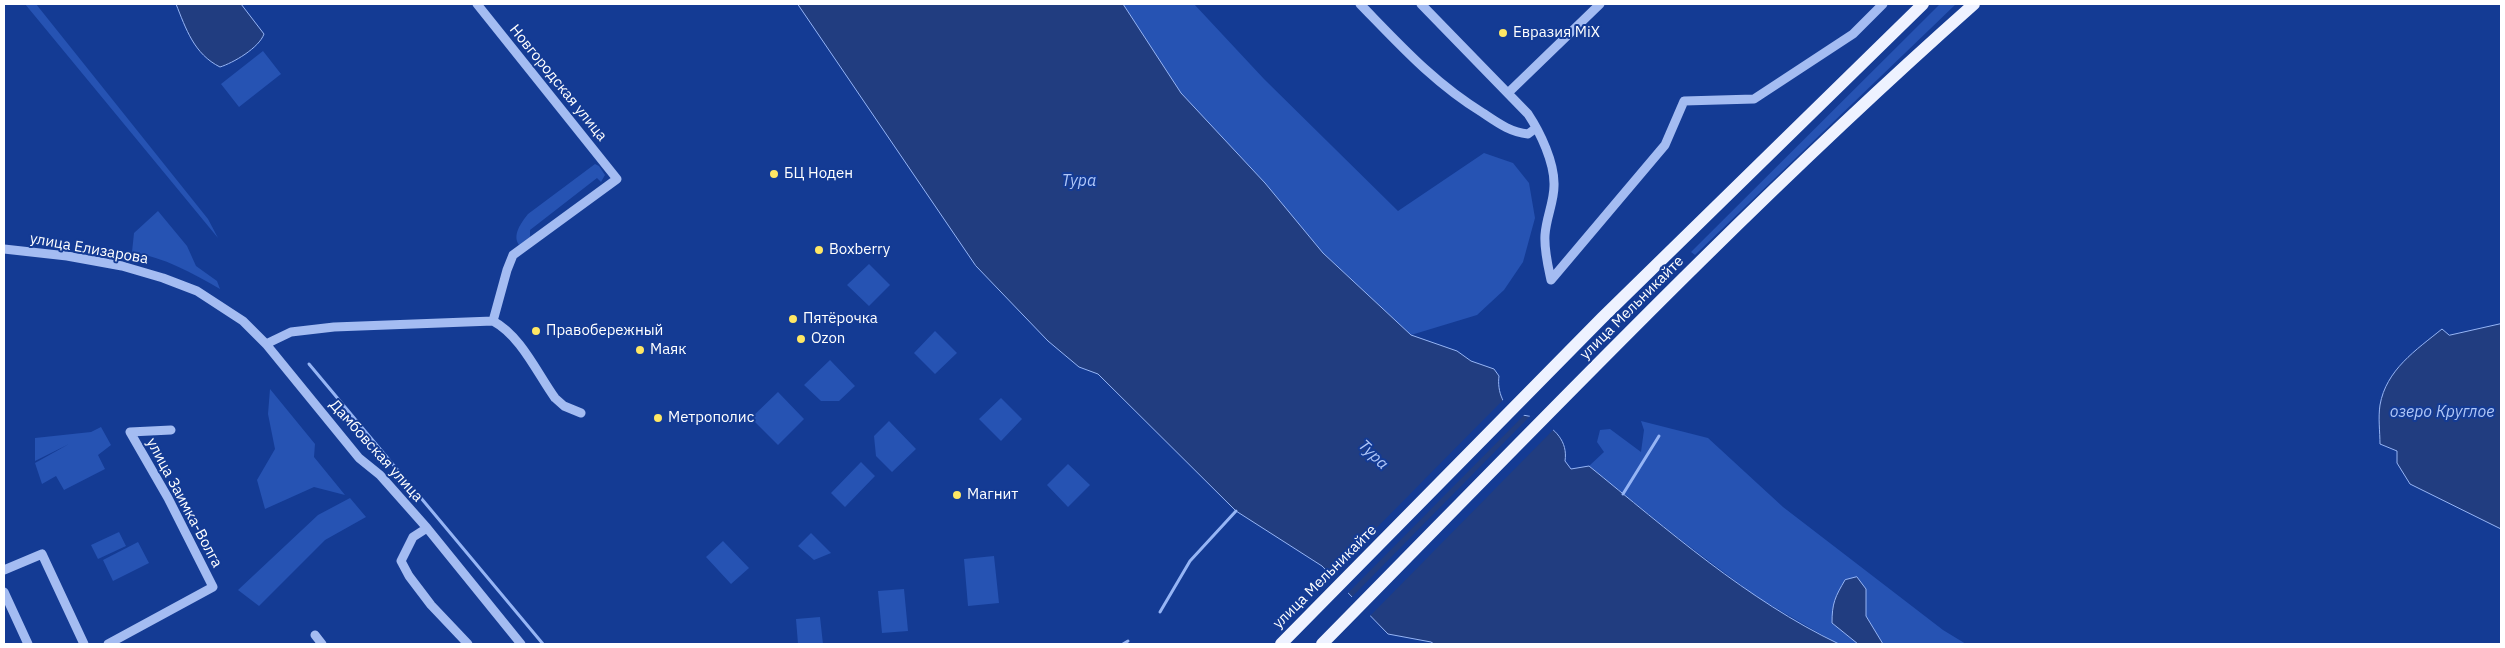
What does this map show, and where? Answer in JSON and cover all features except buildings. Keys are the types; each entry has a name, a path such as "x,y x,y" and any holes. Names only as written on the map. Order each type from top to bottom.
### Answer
{"main road":[{"name":"улица Мельникайте","path":"1281,644 1602,318 1923,4"},
{"name":"улица Мельникайте","path":"1322,644 1624,338 1897,72 1974,4"}],"street":[{"name":"Новгородская улица","path":"477,4 617,179 513,256 507,270 493,321"},
{"path":"1360,4 1413,59 1458,98 1510,130 1528,134 1536,128"},
{"path":"1420,4 1528,114 1536,128 1554,176 1554,194 1545,235 1546,259 1551,280 1665,145 1684,101 1754,99 1853,34 1883,4"},
{"path":"1508,93 1600,4"},
{"name":"улица Елизарова","path":"4,249 67,256 122,266 163,278 197,291"},
{"name":"Дамбовская улица","path":"197,291 243,321 266,344 359,458 380,475 427,528 521,644"},
{"path":"266,344 291,332 316,329 493,321 505,328 514,337 555,398 564,406 581,413"},
{"name":"улица Заимка-Волга","path":"108,644 213,587 168,498 130,432 171,430"},
{"path":"427,528 413,537 401,561 409,576 431,605 468,644"},
{"path":"4,570 42,554 84,644"},
{"path":"4,592 28,644"},
{"path":"314,635 322,644"}],"shaded area":[{"path":"25,4 36,4 208,219 218,238"},
{"path":"1123,4 1194,4 1264,79 1398,211 1484,153 1513,163 1529,183 1535,218 1523,262 1504,290 1477,315 1411,335 1323,253 1265,183 1181,94"},
{"path":"1940,4 1956,4 1695,255 1691,252"},
{"path":"263,51 281,74 239,107 221,84"},
{"path":"595,164 599,166 605,175 601,182 597,178 530,230 530,239 519,245 516,237 517,233 528,214"},
{"path":"158,211 187,246 196,266 217,281 220,289 178,266 132,252 134,233"},
{"path":"869,264 890,285 869,306 847,285"},
{"path":"935,331 957,353 935,374 914,353"},
{"path":"830,360 855,386 839,401 821,401 804,385"},
{"path":"270,389 315,444 314,457 345,495 314,487 265,509 257,480 275,449 268,414"},
{"path":"778,392 804,419 778,445 751,418"},
{"path":"1001,398 1022,419 1001,441 979,419"},
{"path":"889,421 916,449 892,472 876,456 874,436"},
{"path":"1641,421 1708,438 1783,507 1943,630 1966,644 1883,644 1866,616 1866,589 1858,644 1836,643 1757,597 1677,537 1589,466 1604,452 1597,442 1600,430 1610,429 1641,452 1644,430"},
{"path":"101,427 111,445 98,455 105,469 64,490 56,476 42,484 35,463 69,444 35,461 35,438 91,432"},
{"path":"861,462 875,476 845,507 831,493"},
{"path":"1068,464 1090,485 1068,507 1047,485"},
{"path":"350,498 366,517 325,540 259,606 238,590 318,515"},
{"path":"119,532 126,546 98,559 91,545"},
{"path":"811,533 831,553 814,560 798,546"},
{"path":"723,541 749,568 731,584 706,557"},
{"path":"138,542 149,563 113,581 103,560"},
{"path":"994,556 999,603 968,606 964,559"},
{"path":"904,589 908,631 882,633 878,591"},
{"path":"820,617 823,644 798,644 796,619"}],"water":[{"path":"176,4 241,4 264,34 251,50 220,67 211,62 197,48 187,31"},
{"name":"Тура","path":"798,4 1123,4 1181,93 1265,183 1323,253 1411,335 1457,351 1471,361 1494,369 1499,376 1500,393 1505,404 1513,412 1536,418 1555,431 1564,447 1565,461 1571,469 1589,466 1679,539 1740,585 1772,607 1839,644 1434,644 1388,634 1322,566 1236,511 1098,374 1079,367 1048,341 976,266"},
{"name":"озеро Круглое","path":"2501,324 2501,529 2410,484 2397,463 2397,451 2380,444 2379,420 2383,393 2395,371 2442,329 2449,335"},
{"path":"1857,577 1866,589 1866,616 1883,644 1858,644 1832,623 1833,605 1839,591 1845,580"}],"pier":[{"path":"1505,398 1509,405 1526,413 1346,595 1328,577"},
{"path":"1532,414 1539,416 1554,429 1368,618 1350,599"}],"waterway":[{"path":"309,364 543,644"},
{"path":"1623,494 1659,436"},
{"path":"1160,612 1190,561 1236,511"},
{"path":"1123,644 1128,641"}],"place":[{"name":"Евразия MiX","path":"1503,33"},
{"name":"БЦ Ноден","path":"774,174"},
{"name":"Boxberry","path":"819,250"},
{"name":"Пятёрочка","path":"793,319"},
{"name":"Правобережный","path":"536,331"},
{"name":"Ozon","path":"801,339"},
{"name":"Маяк","path":"640,350"},
{"name":"Метрополис","path":"658,418"},
{"name":"Магнит","path":"957,495"}]}
